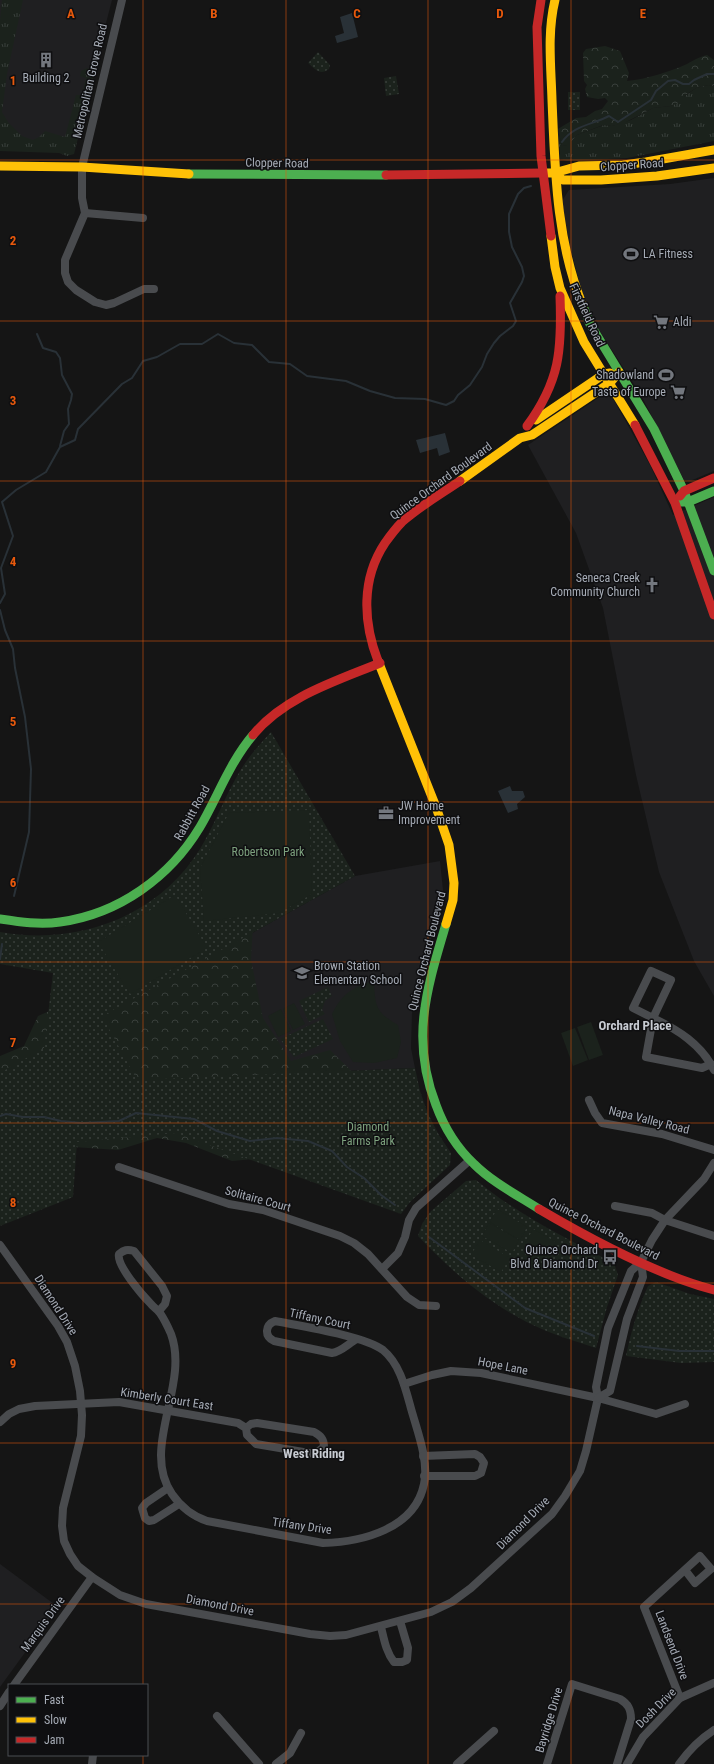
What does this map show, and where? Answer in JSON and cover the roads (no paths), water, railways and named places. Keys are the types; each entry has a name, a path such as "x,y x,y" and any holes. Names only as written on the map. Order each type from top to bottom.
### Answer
{"street":[{"name":"Metropolitan Grove Road","path":"85,213 82,198 82,167 122,0"},
{"name":"Firstfield Road","path":"541,0 537,27 542,173 555,267 560,288 577,329 653,456 675,503 700,570 714,615"},
{"name":"Firstfield Road","path":"555,0 552,16 550,46 554,173 561,230 574,287 590,324 654,429 684,491 714,571"},
{"name":"Clopper Road","path":"0,166 82,167 180,174 327,176 554,173 564,167 630,164 714,152"},
{"path":"672,174 689,162 705,158 714,152"},
{"name":"Clopper Road","path":"554,173 562,180 611,179 672,174 714,168"},
{"path":"142,218 85,213 66,260 65,273 72,286 95,302 106,305 114,303 144,289 154,289"},
{"path":"527,426 543,404 555,375 560,358 562,339 560,288"},
{"name":"Quince Orchard Boulevard","path":"520,438 527,426 604,374 618,372"},
{"name":"Quince Orchard Boulevard","path":"618,372 610,383 532,435 520,438 402,522 389,534 374,562 366,596 368,630 439,818 454,870 455,890 453,900 424,1006 423,1056 434,1102 440,1115 450,1133 470,1160 532,1205 586,1236 655,1269 714,1290"},
{"path":"675,503 684,491 714,478"},
{"path":"675,503 688,502 714,491"},
{"name":"Rabbitt Road","path":"0,919 15,922 47,924 70,921 96,914 127,901 154,883 184,852 200,827 233,761 245,744 266,722 294,700 380,664"},
{"path":"713,1067 695,1044 686,1036 653,1018 633,1008 651,971 671,980 653,1018 646,1057 702,1068 713,1067"},
{"name":"Napa Valley Road","path":"589,1100 602,1123 662,1134 714,1150"},
{"path":"382,1269 398,1253 405,1237 409,1220 416,1208 470,1160"},
{"path":"598,1398 610,1391 627,1319 643,1277 641,1262 652,1240 665,1220 704,1179 714,1163"},
{"name":"Solitaire Court","path":"119,1167 229,1204 263,1210 340,1236 364,1250 407,1297 419,1305 436,1306"},
{"path":"615,1206 652,1213 665,1220 714,1236"},
{"name":"Diamond Drive","path":"0,1245 58,1326 67,1342 75,1366 82,1403 81,1436 63,1508 62,1526 64,1541 78,1566 92,1577 120,1594 146,1604 310,1634 346,1635 381,1627 441,1607 462,1594 508,1556 552,1514 580,1471 598,1398 596,1387 608,1328 631,1271 641,1262"},
{"name":"Tiffany Drive","path":"159,1311 165,1304 167,1296 162,1286 134,1251 128,1249 123,1251 119,1254 119,1262 144,1296 159,1311 167,1325 173,1341 176,1364 163,1442 161,1464 168,1488 179,1504 200,1519 323,1544 340,1543 382,1531 401,1521 412,1510 419,1499 425,1482 423,1450 404,1384"},
{"path":"702,1287 714,1284"},
{"name":"Tiffany Court","path":"357,1339 346,1345 338,1352 332,1353 274,1342 267,1334 267,1329 270,1323 275,1321 357,1339 376,1345 384,1350 399,1371 404,1384"},
{"name":"Hope Lane","path":"404,1384 432,1375 451,1372 481,1373 598,1398 656,1414 685,1404"},
{"name":"Kimberly Court East","path":"1,1420 19,1409 35,1406 120,1402 238,1423 246,1428"},
{"path":"257,1423 314,1432 324,1440 324,1447 315,1454 256,1444 247,1435 246,1428 251,1424 257,1423"},
{"path":"423,1456 475,1454 484,1463 481,1473 475,1476 424,1476"},
{"path":"168,1488 146,1503 142,1508 144,1518 150,1521 154,1520 179,1504"},
{"name":"Landsend Drive","path":"680,1698 644,1606 685,1570"},
{"name":"Marquis Drive","path":"15,1684 92,1577"},
{"path":"381,1627 391,1658 394,1662 402,1662 407,1660 408,1648 400,1621"},
{"name":"Dosh Drive","path":"627,1764 643,1737 680,1698 714,1683"},
{"name":"Bayridge Drive","path":"547,1764 572,1684 620,1699 627,1704 631,1712 631,1719 617,1764"},
{"path":"0,1706 8,1694"},
{"path":"217,1716 259,1764"},
{"path":"678,1764 688,1751 702,1738 714,1730"},
{"path":"458,1764 494,1731"},
{"path":"276,1764 290,1753 301,1733"}],"waterway":[{"path":"562,142 572,132 609,116 618,122 651,100 656,91 668,81 675,80 683,84 689,84 707,74 714,74"},
{"path":"0,603 5,594 1,568 13,536 2,502 16,490 46,472 60,447 75,440 78,429 122,384 132,378 143,361 157,357 180,344 202,344 218,334 234,343 252,345 269,362 290,364 307,376 346,381 370,391 395,398 425,399 446,405 454,401 458,395 470,385 482,367 487,354 494,343 500,336 513,326 516,321 510,303 524,276 522,267 512,247 509,232 509,214 518,194 524,188 531,186"},
{"path":"37,334 43,348 56,352 60,358 62,375 72,394 68,409 69,424 64,431 60,446"},
{"path":"0,610 5,630 13,649 15,668 25,717 31,769 29,832 14,896"},
{"path":"0,959 2,944"},
{"path":"0,1116 6,1114 23,1117 44,1117 61,1121 82,1123 119,1121 136,1113 194,1119 217,1131 250,1141 277,1138 308,1141 332,1151 347,1167 364,1178 381,1195 395,1205"},
{"path":"429,1237 525,1308 594,1336"},
{"path":"637,1346 679,1351 714,1351"}],"place":[{"name":"Building 2","path":"46,60"},
{"name":"LA Fitness","path":"631,254"},
{"name":"Aldi","path":"661,322"},
{"name":"Shadowland","path":"666,375"},
{"name":"Taste of Europe","path":"678,392"},
{"name":"Seneca Creek Community Church","path":"652,585"},
{"name":"JW Home Improvement","path":"386,813"},
{"name":"Brown Station Elementary School","path":"302,973"},
{"name":"Quince Orchard Blvd & Diamond Dr","path":"610,1257"}],"district":[{"name":"Orchard Place","path":"635,1025"},
{"name":"West Riding","path":"314,1453"}],"park label":[{"name":"Robertson Park","path":"268,852"},
{"name":"Diamond Farms Park","path":"368,1134"}]}
